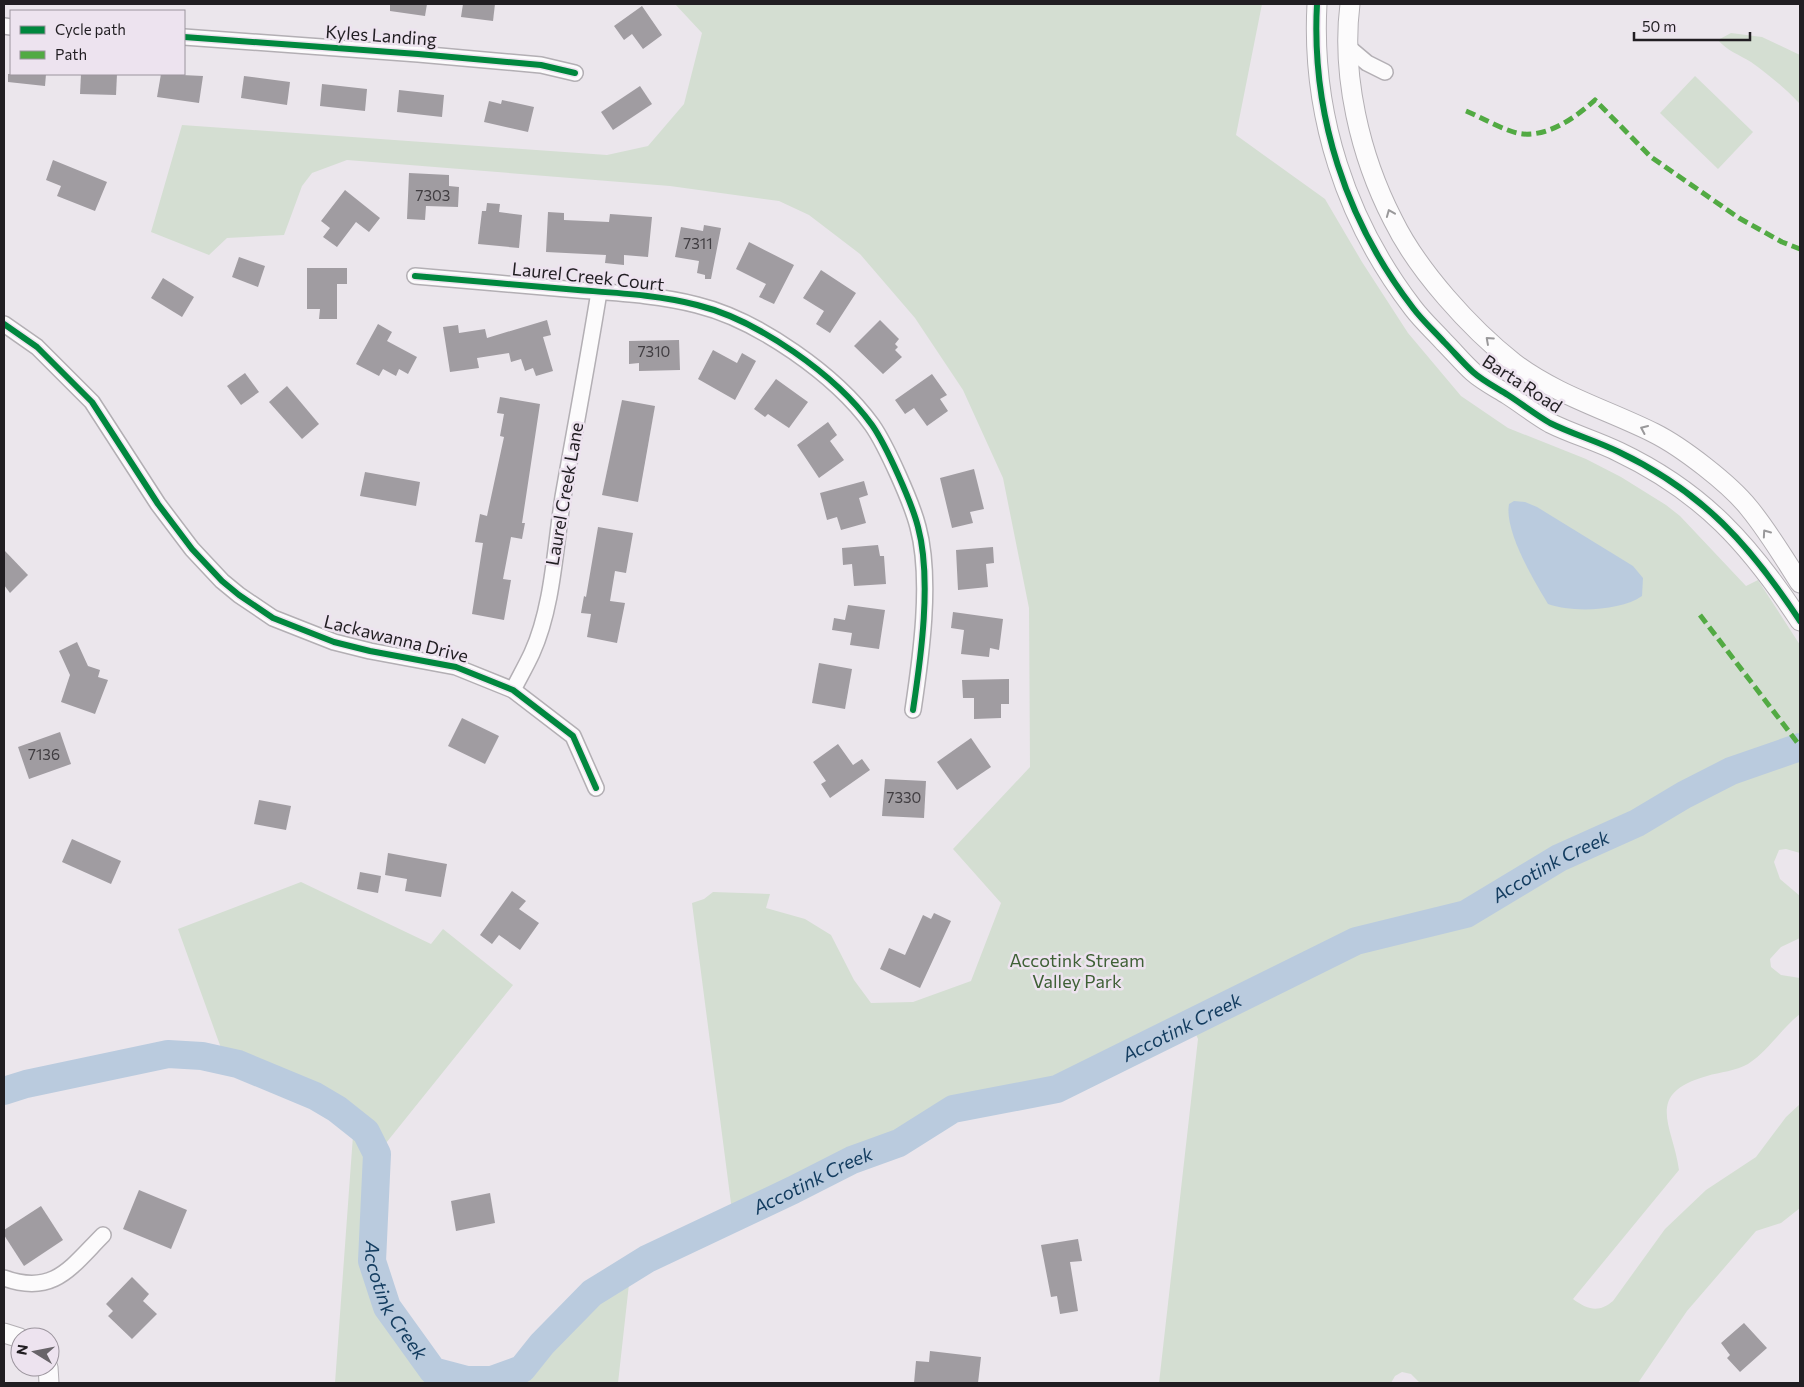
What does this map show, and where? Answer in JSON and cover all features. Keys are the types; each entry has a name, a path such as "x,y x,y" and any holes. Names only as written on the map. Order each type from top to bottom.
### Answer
{"street":[{"name":"Barta Road","path":"1318,4 1317,67 1324,112 1335,160 1351,203 1374,252 1413,309 1474,373 1550,423 1620,453 1680,486 1728,527 1771,576 1800,621"},
{"name":"Barta Road","path":"1350,4 1346,32 1354,106 1371,168 1393,221 1429,276 1472,325 1515,363 1559,391 1655,434 1701,464 1748,507 1797,578"},
{"name":"Kyles Landing","path":"185,37 513,62 541,65 575,73"},
{"path":"1348,47 1367,63 1385,72"},
{"name":"Laurel Creek Court","path":"415,276 599,292 698,305 732,318 772,337 815,367 847,396 873,426 906,495 918,528 923,564 923,635 914,710"},
{"name":"Laurel Creek Lane","path":"512,690 532,652 544,610 555,558 563,498 583,395 599,292"},
{"name":"Lackawanna Drive","path":"4,324 37,347 92,402 175,526 210,568 239,595 280,621 334,642 370,651 456,667 512,690 573,736 596,788"},
{"path":"4,1278 29,1284 51,1282 64,1274 103,1235"}],"green space":[{"name":"Accotink Stream Valley Park","path":"675,4 1262,4 1236,135 1325,199 1362,262 1408,333 1461,396 1508,428 1586,459 1621,477 1680,516 1746,586 1758,580 1800,645 1800,853 1786,849 1779,850 1774,862 1780,879 1800,896 1800,938 1781,947 1770,959 1771,967 1781,975 1800,978 1800,1014 1762,1053 1748,1064 1687,1083 1675,1092 1668,1102 1667,1113 1679,1170 1573,1299 1593,1309 1608,1305 1613,1301 1665,1229 1706,1190 1756,1157 1786,1117 1800,1104 1800,1208 1781,1223 1756,1231 1687,1311 1638,1383 1420,1383 1411,1374 1402,1372 1395,1376 1391,1383 1159,1383 1198,1039 1191,1023 1057,1089 953,1109 912,1120 884,1139 857,1147 732,1211 692,903 704,899 713,892 770,894 766,908 805,919 831,935 854,980 871,1003 913,1002 971,981 1001,903 953,849 1030,767 1029,608 1003,478 963,390 915,318 860,254 809,215 779,201 670,186 347,160 312,173 302,186 284,235 227,238 209,255 151,232 182,125 607,155 648,146 684,104 702,33"},
{"path":"1731,33 1762,37 1800,55 1800,104 1764,72 1751,62 1729,50 1718,40"},
{"path":"1695,76 1753,132 1718,169 1660,113"},
{"path":"301,882 431,944 443,929 513,985 382,1148 377,1283 445,1372 504,1374 597,1274 632,1257 618,1383 335,1383 355,1108 221,1048 178,929"}],"water":[{"path":"1514,501 1525,502 1537,507 1633,566 1643,578 1642,596 1622,605 1596,609 1570,609 1548,604 1521,556 1515,541 1509,515 1509,504"}],"building":[{"path":"390,4 427,4 425,16 390,11"},
{"path":"463,4 495,4 493,21 461,17"},
{"path":"642,6 662,35 643,49 632,34 624,40 614,26"},
{"path":"8,74 46,75 45,86 8,82"},
{"path":"81,75 117,75 116,95 80,94"},
{"path":"161,75 203,76 199,103 157,97"},
{"path":"244,76 290,82 287,105 241,98"},
{"path":"322,84 367,89 365,111 320,106"},
{"path":"640,86 652,104 613,130 601,112"},
{"path":"399,90 444,95 442,117 397,112"},
{"path":"502,100 534,107 528,132 484,122 489,101 501,104"},
{"path":"53,160 107,182 95,211 57,196 61,186 46,180"},
{"path":"409,173 449,175 449,186 459,187 458,207 426,206 425,220 407,219"},
{"path":"345,190 380,218 369,232 356,222 337,247 323,237 330,228 321,221"},
{"path":"487,203 500,204 499,212 522,215 519,248 478,244 482,211 486,211"},
{"path":"548,212 564,213 564,220 609,222 610,214 652,217 648,257 624,255 624,265 605,263 606,255 546,252"},
{"path":"704,225 721,228 711,279 705,279 705,275 697,273 699,261 675,257 681,227 703,231"},
{"path":"749,242 794,265 774,304 759,297 766,284 736,269"},
{"path":"239,257 265,266 258,287 232,277"},
{"path":"307,268 347,268 347,284 337,284 337,319 319,319 320,309 307,309"},
{"path":"821,270 856,293 830,333 816,324 824,311 803,298"},
{"path":"163,278 194,297 182,317 151,298"},
{"path":"547,320 551,335 543,337 553,371 536,376 533,368 525,371 521,359 511,362 509,353 477,358 479,368 450,372 443,327 458,325 459,333 485,329 487,338"},
{"path":"880,320 899,339 895,344 898,347 895,350 902,357 883,374 854,346"},
{"path":"378,324 392,332 387,341 417,357 408,374 399,369 396,376 383,369 379,376 356,364"},
{"path":"679,340 680,370 639,371 639,363 629,364 629,341"},
{"path":"713,350 737,363 742,353 756,361 735,400 698,379"},
{"path":"245,373 259,392 241,405 227,386"},
{"path":"932,374 947,395 940,399 948,411 927,426 914,408 905,414 895,400"},
{"path":"776,379 808,402 789,428 768,414 765,417 754,409"},
{"path":"287,386 319,424 302,439 269,402"},
{"path":"500,397 540,404 522,523 525,523 522,539 511,537 503,579 511,580 504,620 472,614 483,543 475,542 480,514 487,516 504,437 500,436 504,414 497,413"},
{"path":"622,400 655,406 638,502 602,495"},
{"path":"828,422 837,435 830,441 844,460 819,478 797,445"},
{"path":"974,469 984,509 970,512 973,523 952,528 940,478"},
{"path":"365,472 420,482 416,506 360,496"},
{"path":"864,481 868,495 859,498 866,523 841,530 837,517 827,520 820,493"},
{"path":"598,527 633,533 626,573 615,571 610,601 625,603 617,643 587,637 591,614 581,613 584,596 586,597"},
{"path":"878,545 880,556 884,556 886,584 854,586 852,564 843,565 842,548"},
{"path":"993,547 994,563 986,564 988,587 958,590 956,550"},
{"path":"4,550 28,575 10,593 4,585"},
{"path":"848,605 885,610 879,649 850,645 852,633 832,630 834,618 845,620"},
{"path":"953,612 1003,619 999,650 990,648 989,657 961,654 964,630 951,628"},
{"path":"77,642 88,666 100,670 98,677 108,680 95,714 61,702 70,675 59,651"},
{"path":"819,663 852,669 845,709 812,703"},
{"path":"1009,679 1009,704 1001,704 1001,718 974,719 974,698 963,698 962,680"},
{"path":"462,718 499,736 485,764 448,746"},
{"path":"60,732 71,764 29,779 18,747"},
{"path":"971,738 991,767 957,790 937,762"},
{"path":"838,744 853,765 862,759 870,770 830,798 821,784 826,781 813,762"},
{"path":"885,779 926,781 924,818 882,816"},
{"path":"259,800 291,806 286,830 254,824"},
{"path":"72,839 121,861 111,884 62,862"},
{"path":"388,853 447,864 441,897 405,891 407,879 385,875"},
{"path":"360,872 381,876 378,893 357,889"},
{"path":"512,891 526,901 519,909 539,923 520,950 499,935 492,944 480,935"},
{"path":"934,913 951,921 920,988 880,969 889,948 905,955 923,915 931,919"},
{"path":"139,1190 187,1210 171,1249 123,1229"},
{"path":"490,1193 495,1223 456,1231 451,1201"},
{"path":"41,1206 63,1240 24,1266 4,1235 4,1230"},
{"path":"1078,1239 1082,1261 1070,1262 1078,1311 1060,1314 1057,1296 1051,1297 1041,1245"},
{"path":"132,1277 149,1294 143,1301 157,1314 132,1339 108,1316 113,1311 106,1304"},
{"path":"1744,1323 1767,1348 1740,1372 1727,1358 1730,1355 1721,1343"},
{"path":"930,1351 981,1357 978,1383 914,1383 916,1361 929,1362"}],"waterway":[{"name":"Accotink Creek","path":"4,1091 26,1084 168,1054 202,1056 238,1064 315,1096 337,1109 366,1132 377,1154 372,1261 387,1307 433,1371 467,1380 492,1380 522,1369 542,1344 592,1293 647,1259 852,1160 899,1143 953,1109 1057,1089 1356,941 1466,914 1559,858 1637,823 1684,795 1731,771 1800,747"}],"marked path":[{"path":"1466,111 1510,131 1533,134 1553,129 1580,113 1595,100 1651,157 1739,218 1782,242 1800,249"},
{"path":"1700,615 1800,746"}],"cycle path":[{"path":"1317,4 1320,86 1327,126 1338,165 1352,203 1369,239 1389,274 1413,308 1466,365 1481,378 1550,423 1611,448 1649,468 1700,503 1743,545 1800,621"},
{"path":"185,37 541,65 575,73"},
{"path":"415,276 638,295 697,305 721,312 770,336 817,369 838,387 857,406 878,434 904,489 918,527 922,548 925,594 922,643 913,710"},
{"path":"4,324 37,347 92,402 158,504 192,549 222,581 239,595 273,618 334,642 370,651 456,667 513,690 573,736 596,788"}]}
